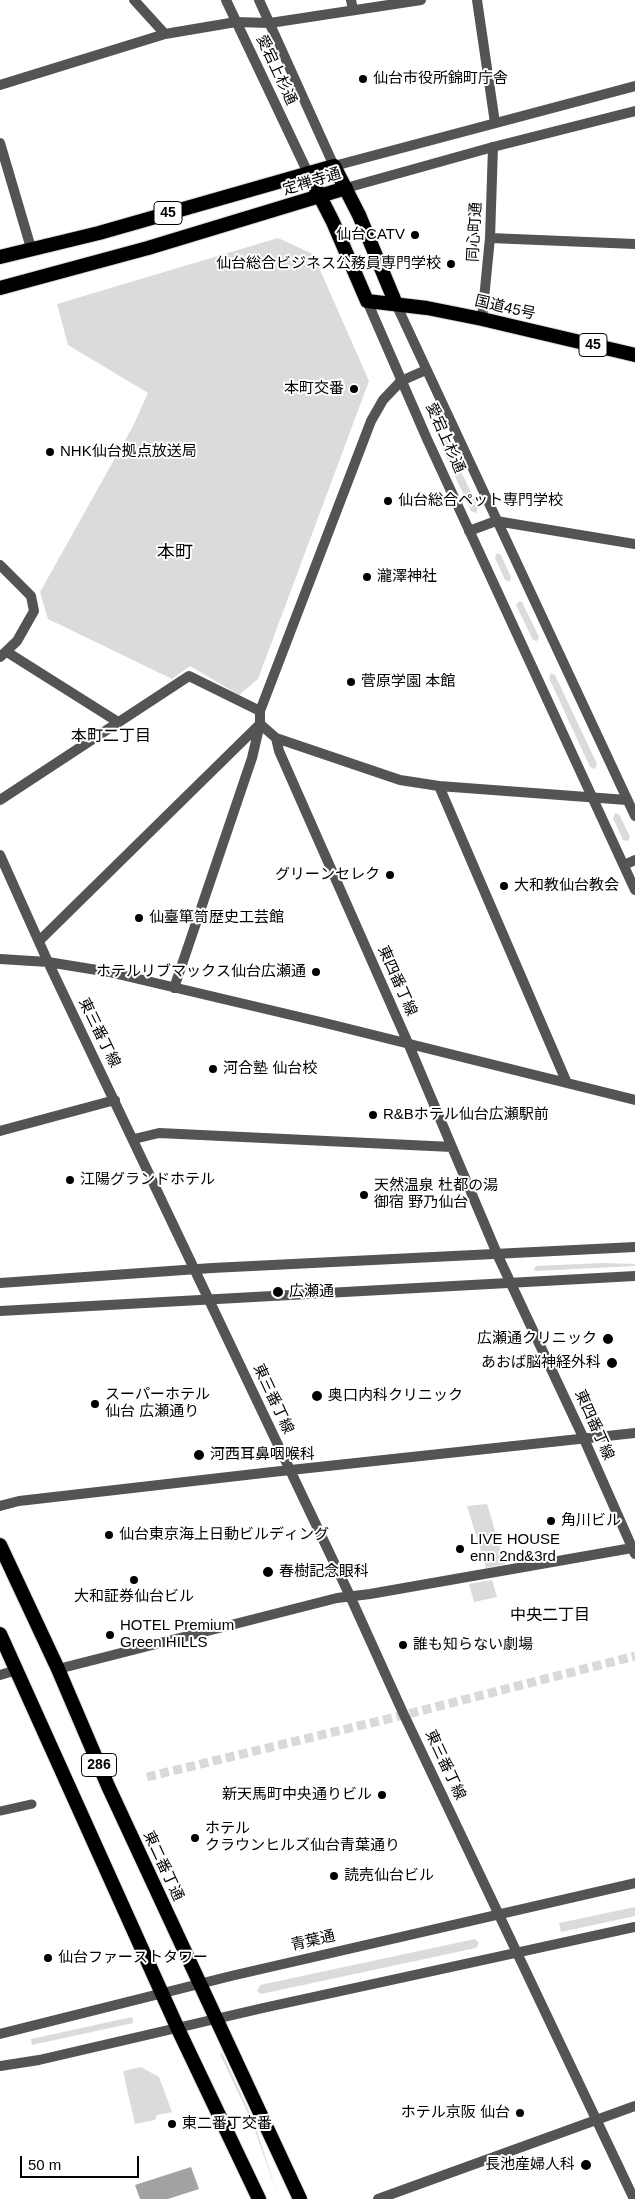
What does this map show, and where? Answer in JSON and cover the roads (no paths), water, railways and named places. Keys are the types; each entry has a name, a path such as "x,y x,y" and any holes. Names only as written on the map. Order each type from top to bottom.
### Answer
{"highway":[{"name":"定禅寺通","path":"0,257 99,233 334,166"},
{"name":"愛宕上杉通","path":"334,166 346,188 396,304"},
{"name":"愛宕上杉通","path":"308,173 367,300"},
{"name":"定禅寺通","path":"0,288 148,248 346,188"},
{"name":"国道45号","path":"367,300 482,319 635,355"},
{"name":"東二番丁通","path":"0,1546 58,1668 108,1786 300,2199"},
{"name":"286","path":"0,1634 178,2029 259,2199"}],"street":[{"path":"134,0 165,34"},
{"name":"愛宕上杉通","path":"226,0 308,173"},
{"name":"愛宕上杉通","path":"259,0 311,119 334,166"},
{"path":"0,85 165,34 236,22 270,23 352,5 421,0"},
{"path":"477,0 495,123"},
{"name":"定禅寺通","path":"334,166 635,86"},
{"name":"定禅寺通","path":"346,188 493,147 635,111"},
{"path":"0,143 31,248"},
{"name":"同心町通","path":"482,319 490,238 493,147"},
{"path":"490,238 635,244"},
{"name":"愛宕上杉通","path":"367,300 469,531 635,890"},
{"name":"愛宕上杉通","path":"396,304 635,816"},
{"path":"174,988 252,758 260,724 260,711 371,421 383,400 401,380 426,370"},
{"path":"469,531 496,521 635,544"},
{"path":"0,565 31,596 34,604 34,611 17,641 3,654 118,722"},
{"path":"0,800 189,676 260,711"},
{"path":"260,724 276,738 400,780 439,786 628,800"},
{"path":"39,941 260,724"},
{"name":"東四番丁線","path":"276,738 283,760 408,1043 498,1256 634,1551"},
{"path":"439,786 567,1083"},
{"name":"東三番丁線","path":"0,855 48,962 134,1139 634,2199"},
{"path":"624,865 635,860"},
{"path":"0,959 48,962 109,972 408,1043 635,1100"},
{"path":"0,1131 115,1100"},
{"path":"134,1139 159,1133 452,1147"},
{"path":"0,1283 195,1269 498,1256 635,1247"},
{"path":"0,1311 635,1276"},
{"path":"0,1506 19,1501 635,1432"},
{"path":"58,1668 328,1600 634,1551"},
{"path":"0,1674 17,1670"},
{"path":"0,1812 32,1804"},
{"name":"青葉通","path":"0,2034 200,1984 635,1884"},
{"path":"0,2066 39,2060 635,1927"},
{"path":"378,2199 635,2106"}],"tunnel":[{"path":"147,1777 404,1715 635,1656"}],"place":[{"name":"仙台市役所錦町庁舎","path":"363,79"},
{"name":"仙台CATV","path":"415,235"},
{"name":"仙台総合ビジネス公務員専門学校","path":"451,264"},
{"name":"本町交番","path":"354,389"},
{"name":"NHK仙台拠点放送局","path":"50,452"},
{"name":"仙台総合ペット専門学校","path":"388,501"},
{"name":"瀧澤神社","path":"367,577"},
{"name":"菅原学園 本館","path":"351,682"},
{"name":"グリーンセレク","path":"390,875"},
{"name":"大和教仙台教会","path":"504,886"},
{"name":"仙臺箪笥歴史工芸館","path":"139,918"},
{"name":"ホテルリブマックス仙台広瀬通","path":"316,972"},
{"name":"河合塾 仙台校","path":"213,1069"},
{"name":"R&Bホテル仙台広瀬駅前","path":"373,1115"},
{"name":"江陽グランドホテル","path":"70,1180"},
{"name":"天然温泉 杜都の湯 御宿 野乃仙台","path":"364,1195"},
{"name":"広瀬通","path":"278,1292"},
{"name":"広瀬通クリニック","path":"608,1339"},
{"name":"あおば脳神経外科","path":"612,1363"},
{"name":"奥口内科クリニック","path":"317,1396"},
{"name":"スーパーホテル 仙台 広瀬通り","path":"95,1404"},
{"name":"河西耳鼻咽喉科","path":"199,1455"},
{"name":"角川ビル","path":"551,1521"},
{"name":"仙台東京海上日動ビルディング","path":"109,1535"},
{"name":"LIVE HOUSE enn 2nd&3rd","path":"460,1549"},
{"name":"春樹記念眼科","path":"268,1572"},
{"name":"大和証券仙台ビル","path":"134,1580"},
{"name":"HOTEL Premium Green HILLS","path":"110,1635"},
{"name":"誰も知らない劇場","path":"403,1645"},
{"name":"新天馬町中央通りビル","path":"382,1795"},
{"name":"ホテル クラウンヒルズ仙台青葉通り","path":"195,1838"},
{"name":"読売仙台ビル","path":"334,1876"},
{"name":"仙台ファーストタワー","path":"48,1958"},
{"name":"ホテル京阪 仙台","path":"520,2113"},
{"name":"東二番丁交番","path":"172,2124"},
{"name":"長池産婦人科","path":"586,2165"}],"district":[{"name":"本町","path":"175,553"},
{"name":"本町二丁目","path":"111,737"},
{"name":"中央二丁目","path":"550,1616"}]}
